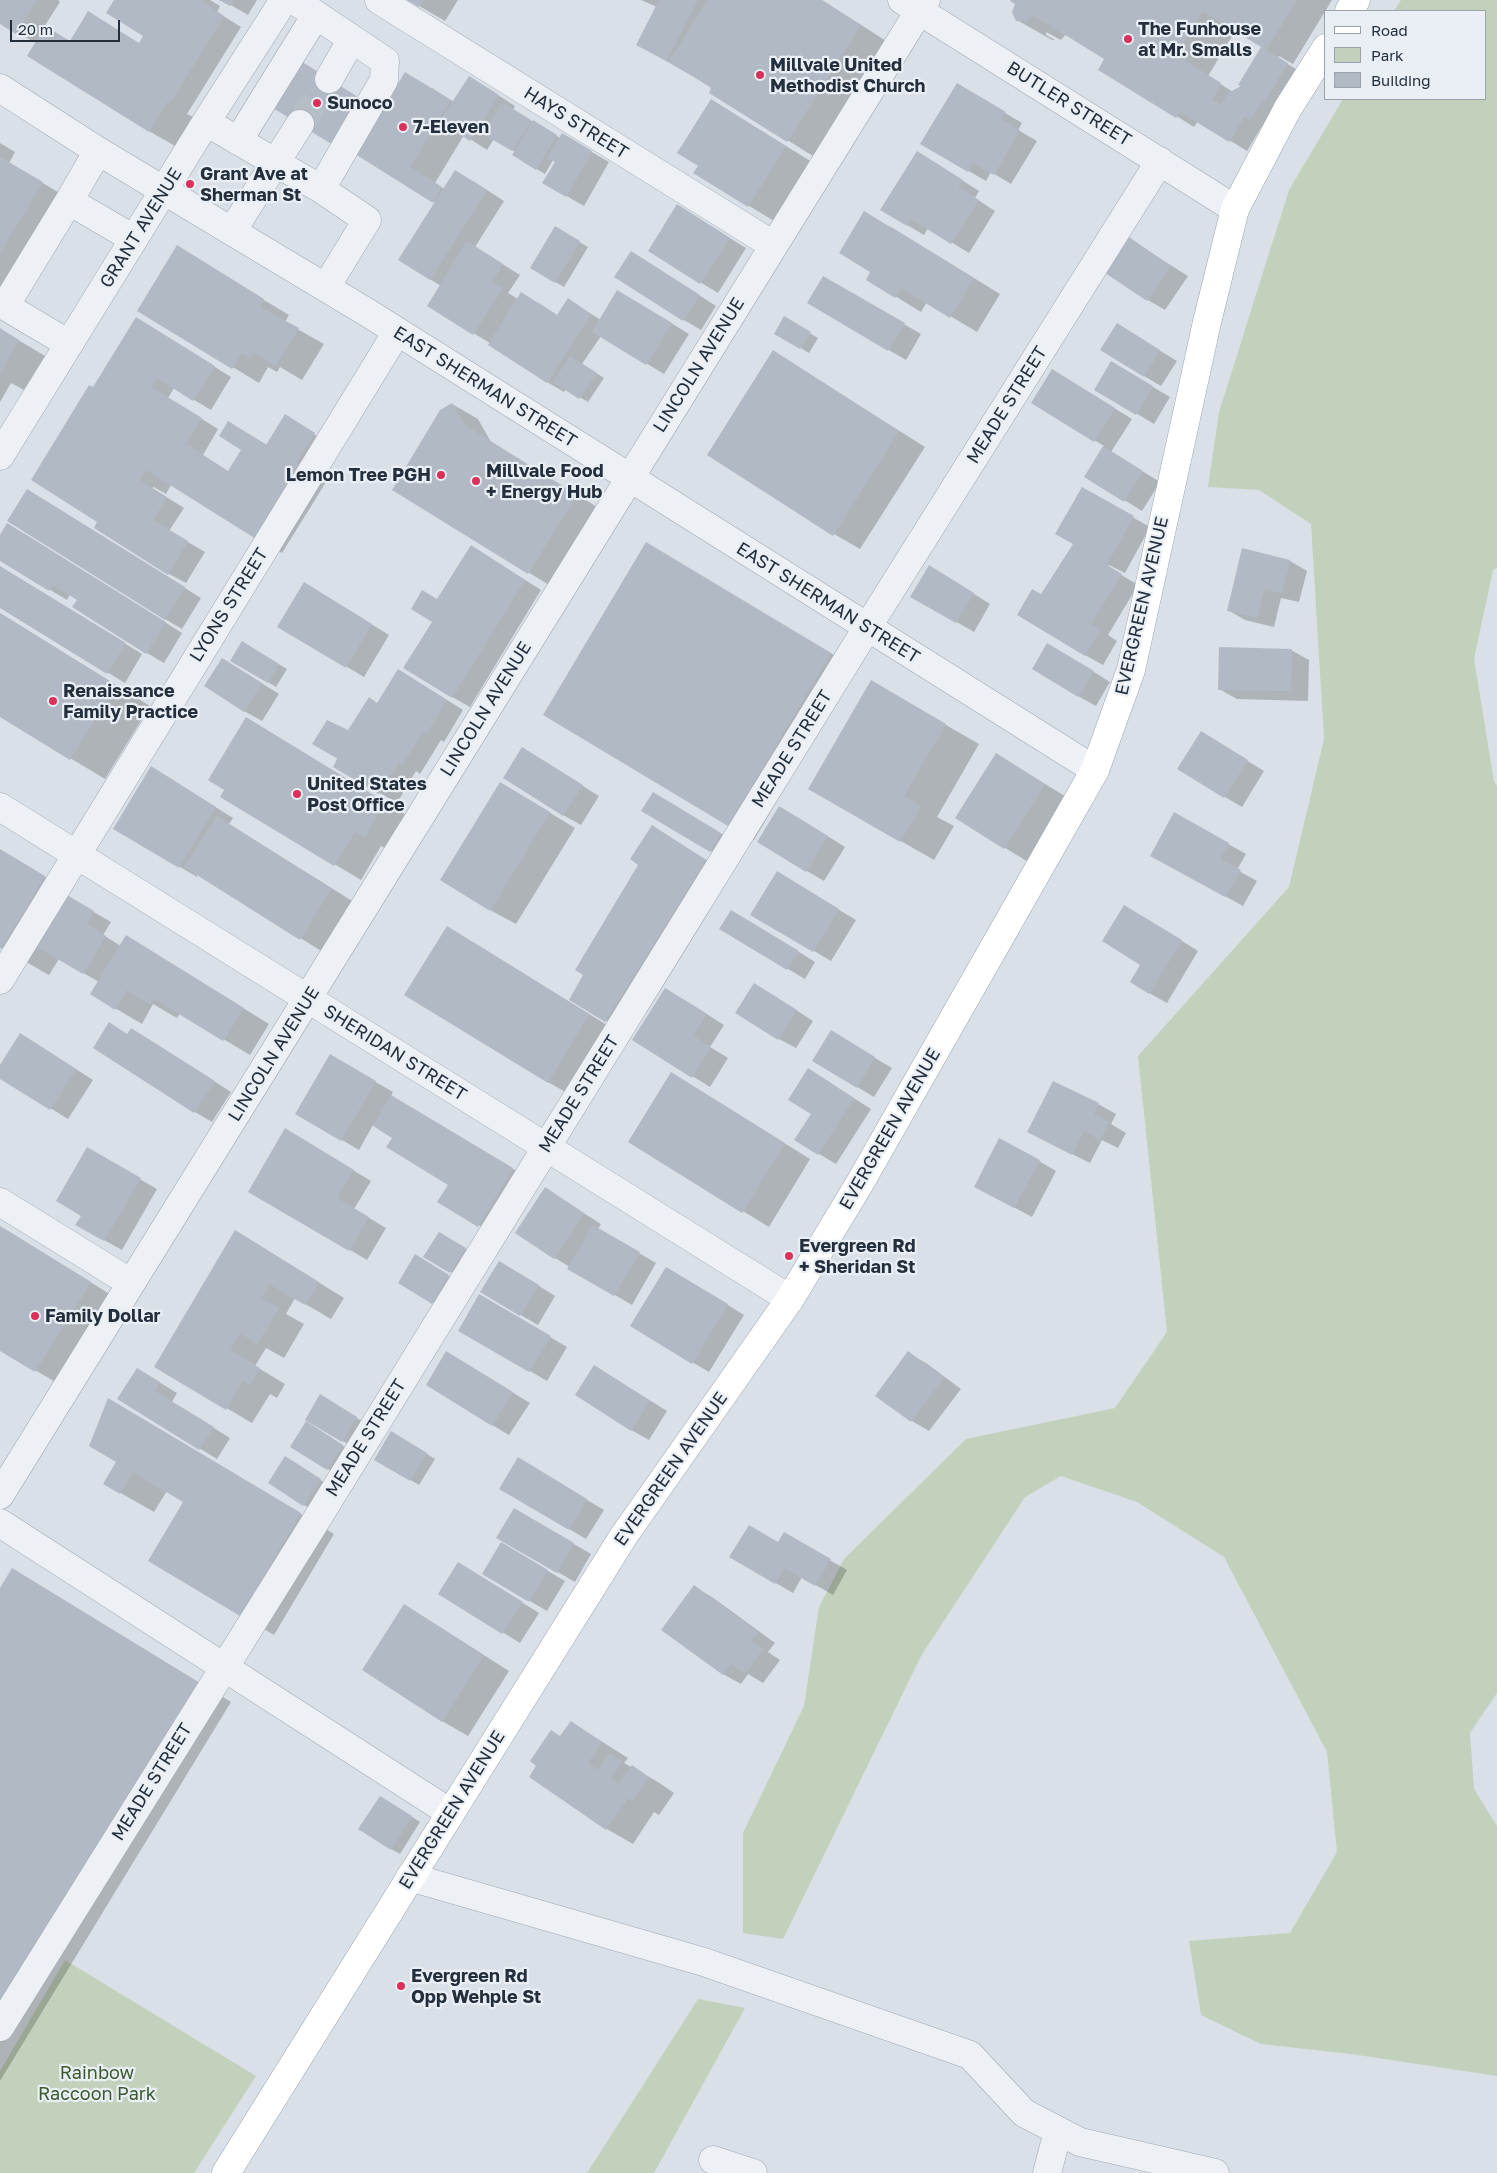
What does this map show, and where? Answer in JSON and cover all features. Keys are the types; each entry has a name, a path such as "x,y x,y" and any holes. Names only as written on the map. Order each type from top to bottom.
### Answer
{"main road":[{"name":"EVERGREEN AVENUE","path":"226,2173 449,1812 623,1537 790,1299 866,1172 1095,770 1131,670 1206,322 1235,209 1288,108 1324,51"}],"street":[{"name":"GRANT AVENUE","path":"0,456 206,122 284,0"},
{"path":"294,0 385,61 384,80 321,189"},
{"name":"HAYS STREET","path":"379,0 773,245"},
{"name":"LINCOLN AVENUE","path":"4,1481 131,1283 308,999 773,245 916,4"},
{"name":"BUTLER STREET","path":"916,4 1235,209"},
{"path":"238,141 316,15"},
{"path":"329,79 352,39"},
{"name":"EAST SHERMAN STREET","path":"0,88 98,151 326,287 1095,770"},
{"path":"206,122 321,189 367,220 326,287"},
{"path":"232,231 300,124"},
{"path":"69,344 6,306 98,151"},
{"name":"MEADE STREET","path":"0,2026 867,628 1160,161"},
{"path":"68,200 134,240"},
{"name":"LYONS STREET","path":"0,980 397,332"},
{"name":"SHERIDAN STREET","path":"0,807 790,1299"},
{"path":"0,1202 131,1283"},
{"path":"0,1524 449,1812"},
{"path":"410,1877 704,1962 970,2055 1024,2113 1080,2142 1215,2173"},
{"path":"1047,2173 1058,2131"},
{"path":"713,2160 753,2173"}],"green space":[{"path":"1401,0 1497,0 1497,568 1493,570 1474,659 1494,781 1497,786 1497,1693 1470,1733 1474,1789 1497,1826 1497,2076 1351,2054 1261,2044 1201,2015 1189,1941 1290,1933 1337,1852 1327,1752 1224,1557 1137,1502 1061,1476 1025,1497 921,1656 783,1939 743,1933 743,1833 804,1706 819,1607 844,1559 966,1439 1115,1408 1167,1332 1138,1056 1289,887 1324,739 1311,524 1259,490 1208,487 1219,412 1289,190 1342,100 1487,100 1487,10 1395,10"},
{"name":"Rainbow Raccoon Park","path":"65,1960 256,2076 194,2173 0,2173 0,2071"},
{"path":"698,1999 745,2008 654,2173 587,2173"}],"building":[{"path":"0,0 37,0 16,34 0,24"},
{"path":"114,0 201,0 224,16 170,103 167,102 149,132 27,56 45,26 70,41 88,11 139,43 143,36 106,13"},
{"path":"219,0 234,0 230,6"},
{"path":"407,0 423,0 419,7"},
{"path":"659,0 698,0 666,61 636,45"},
{"name":"Millvale United Methodist Church","path":"708,0 821,0 861,25 787,142 709,93 711,88 669,61"},
{"path":"1297,0 1266,50 1288,63 1265,101 1263,100 1250,120 1244,117 1229,142 1180,112 1176,118 1098,70 1104,59 1033,15 1026,22 1016,21 1012,12 1015,4 1010,1","holes":["1203,11 1261,47 1238,85 1241,86 1228,93 1221,105 1212,100 1221,83 1176,55"]},
{"name":"Sunoco","path":"296,58 366,102 338,148 268,105"},
{"name":"7-Eleven","path":"405,72 451,100 410,167 442,187 433,203 355,154"},
{"path":"469,76 499,95 470,141 440,121"},
{"path":"957,83 1006,112 1001,119 1020,130 994,175 973,163 968,172 920,144"},
{"path":"711,99 786,146 748,207 693,173 698,166 677,153"},
{"path":"502,102 531,120 512,151 483,134"},
{"path":"533,120 557,135 536,170 512,155"},
{"path":"562,133 592,151 566,197 542,183 555,162 547,158"},
{"path":"917,151 963,180 958,187 979,200 951,244 911,219 907,226 880,210"},
{"path":"0,157 43,182 0,253"},
{"path":"455,170 487,190 430,280 398,260"},
{"path":"677,204 730,238 700,284 648,251"},
{"path":"864,211 974,278 950,318 901,288 895,298 866,280 870,272 839,253"},
{"path":"555,226 580,241 555,283 530,268"},
{"path":"1129,237 1171,266 1147,301 1105,273"},
{"path":"467,241 503,264 492,282 503,288 473,335 427,306"},
{"path":"177,245 264,299 260,307 299,328 276,366 254,353 250,358 242,353 232,369 137,311"},
{"path":"631,251 700,295 683,321 614,277"},
{"path":"823,276 905,323 888,351 807,303"},
{"path":"617,290 672,323 646,365 592,332"},
{"path":"521,292 557,315 568,298 591,314 547,383 488,345"},
{"path":"784,316 811,332 800,349 774,334"},
{"path":"136,317 215,366 193,401 157,378 151,387 202,418 186,444 228,471 241,450 219,436 228,421 266,445 285,414 315,433 296,463 301,466 256,539 146,470 139,480 167,497 153,520 188,541 168,575 94,528 97,522 31,480 89,385 93,387"},
{"path":"1117,323 1160,350 1144,377 1100,350"},
{"path":"0,328 19,340 0,373"},
{"path":"773,350 899,431 833,536 707,455"},
{"path":"570,356 597,373 579,399 553,382"},
{"path":"1111,361 1153,386 1136,415 1094,390"},
{"path":"1052,369 1115,408 1094,442 1031,403"},
{"name":"Millvale Food + Energy Hub","path":"452,403 465,425 577,495 528,574 392,490 440,410"},
{"path":"1103,446 1143,471 1124,502 1084,477"},
{"path":"1082,487 1134,516 1107,564 1087,553 1122,574 1091,624 1100,630 1085,656 1017,615 1032,589 1041,594 1073,544 1055,534"},
{"path":"27,489 185,587 165,620 7,521"},
{"path":"7,523 166,622 146,654 72,607 77,600 53,585 49,591 0,561 0,535"},
{"path":"646,542 831,653 728,826 543,715"},
{"path":"471,545 525,580 452,698 403,668 432,622 411,609 422,590 437,599"},
{"path":"1242,548 1290,560 1282,593 1264,589 1257,618 1227,611"},
{"path":"929,565 974,593 956,623 910,597"},
{"path":"0,566 126,643 107,674 0,608"},
{"path":"304,582 372,624 346,668 277,627"},
{"name":"Renaissance Family Practice","path":"0,613 116,685 70,760 0,717"},
{"path":"242,641 279,664 268,683 230,661"},
{"path":"1047,643 1094,671 1078,697 1032,669"},
{"path":"1219,647 1292,649 1291,691 1218,690"},
{"path":"222,658 262,683 244,712 204,686"},
{"path":"398,669 447,700 427,733 423,732 402,765 399,762 379,794 333,767 338,759 312,744 327,720 348,730 369,697 377,703"},
{"path":"871,680 946,724 904,796 921,806 900,842 808,789"},
{"name":"United States Post Office","path":"246,717 385,802 365,837 355,832 334,866 220,797 224,790 208,780"},
{"path":"1201,731 1248,760 1224,798 1177,769"},
{"path":"522,747 583,785 563,816 503,778"},
{"path":"996,753 1045,784 1004,849 955,818"},
{"path":"151,766 216,807 179,868 113,829"},
{"path":"500,782 550,812 490,911 440,880"},
{"path":"653,792 721,833 710,852 641,811"},
{"path":"779,806 828,836 806,872 757,842"},
{"path":"1174,812 1229,843 1220,859 1241,870 1225,897 1150,856"},
{"path":"217,816 331,889 300,940 184,867"},
{"path":"652,825 706,860 605,1022 569,1000 583,975 575,970 638,865 630,859"},
{"path":"0,849 45,876 1,949 0,948"},
{"path":"777,871 839,909 813,952 750,915"},
{"path":"67,895 94,911 87,924 106,936 83,974 37,947"},
{"path":"1124,905 1182,940 1149,994 1130,982 1140,965 1102,941"},
{"path":"731,910 799,951 787,970 719,929"},
{"path":"447,926 589,1014 548,1083 404,995"},
{"path":"126,935 244,1008 223,1041 154,999 150,1004 127,990 115,1010 90,994"},
{"path":"754,983 797,1010 778,1040 735,1013"},
{"path":"665,988 707,1014 693,1036 711,1047 692,1078 632,1040"},
{"path":"109,1022 127,1034 131,1028 215,1081 194,1113 93,1048"},
{"path":"831,1030 875,1057 857,1088 812,1061"},
{"path":"20,1033 76,1069 50,1110 0,1079 0,1065"},
{"path":"330,1054 376,1081 341,1141 295,1114"},
{"path":"808,1068 854,1098 818,1155 794,1140 811,1114 788,1100"},
{"path":"671,1072 785,1143 742,1213 628,1142"},
{"path":"1053,1081 1099,1103 1094,1114 1109,1122 1100,1140 1084,1131 1072,1155 1027,1132"},
{"path":"391,1095 513,1168 478,1227 437,1202 448,1185 386,1147 392,1138 373,1126"},
{"path":"285,1128 354,1170 337,1198 369,1217 349,1251 248,1192"},
{"path":"999,1138 1040,1160 1014,1208 974,1187"},
{"path":"87,1147 141,1178 104,1241 75,1225 81,1216 56,1201"},
{"path":"545,1187 584,1213 554,1259 515,1233"},
{"path":"593,1225 640,1252 614,1296 567,1269"},
{"name":"Family Dollar","path":"0,1226 91,1282 35,1372 0,1351"},
{"path":"235,1230 319,1282 305,1305 269,1284 261,1298 279,1308 257,1344 240,1333 230,1350 260,1368 250,1385 243,1380 226,1410 154,1367"},
{"path":"439,1232 466,1248 450,1273 423,1257"},
{"path":"415,1254 449,1275 432,1304 398,1283"},
{"path":"499,1261 539,1285 520,1316 480,1292"},
{"path":"666,1267 728,1304 692,1364 630,1326"},
{"path":"479,1294 551,1336 529,1372 458,1331"},
{"path":"446,1351 513,1392 492,1426 426,1385"},
{"path":"908,1351 944,1378 911,1422 875,1396"},
{"path":"594,1365 650,1401 631,1431 575,1395"},
{"path":"137,1368 160,1382 155,1391 214,1427 199,1450 117,1399"},
{"path":"320,1394 357,1417 342,1442 305,1420"},
{"path":"108,1398 301,1513 240,1616 148,1561 183,1502 133,1472 120,1494 103,1484 116,1462 89,1446"},
{"path":"306,1421 343,1445 327,1470 290,1447"},
{"path":"391,1431 427,1453 410,1481 374,1460"},
{"path":"285,1456 321,1479 303,1506 268,1483"},
{"path":"518,1457 587,1499 569,1530 499,1489"},
{"path":"514,1508 574,1543 557,1573 496,1538"},
{"path":"749,1525 778,1542 784,1532 831,1559 815,1586 784,1568 775,1584 729,1557"},
{"path":"501,1542 548,1570 529,1602 482,1574"},
{"path":"458,1562 523,1602 502,1634 438,1594"},
{"path":"12,1568 198,1682 0,2006 0,1588"},
{"path":"694,1585 758,1632 751,1641 763,1649 745,1674 731,1664 723,1675 661,1630"},
{"path":"404,1604 484,1655 442,1722 362,1670"},
{"path":"571,1721 602,1742 588,1763 598,1770 610,1753 622,1762 611,1778 619,1784 632,1765 649,1777 632,1801 628,1798 606,1830 529,1777 536,1766 530,1761 551,1730 560,1736"},
{"path":"380,1796 412,1816 391,1850 358,1829"}],"tunnel":[{"path":"300,124 329,79"}],"place":[{"name":"The Funhouse at Mr. Smalls","path":"1128,39"},
{"name":"Millvale United Methodist Church","path":"760,75"},
{"name":"Sunoco","path":"317,103"},
{"name":"7-Eleven","path":"403,127"},
{"name":"Grant Ave at Sherman St","path":"190,184"},
{"name":"Lemon Tree PGH","path":"441,475"},
{"name":"Millvale Food + Energy Hub","path":"476,481"},
{"name":"Renaissance Family Practice","path":"53,701"},
{"name":"United States Post Office","path":"297,794"},
{"name":"Evergreen Rd + Sheridan St","path":"789,1256"},
{"name":"Family Dollar","path":"35,1316"},
{"name":"Evergreen Rd Opp Wehple St","path":"401,1986"}]}
